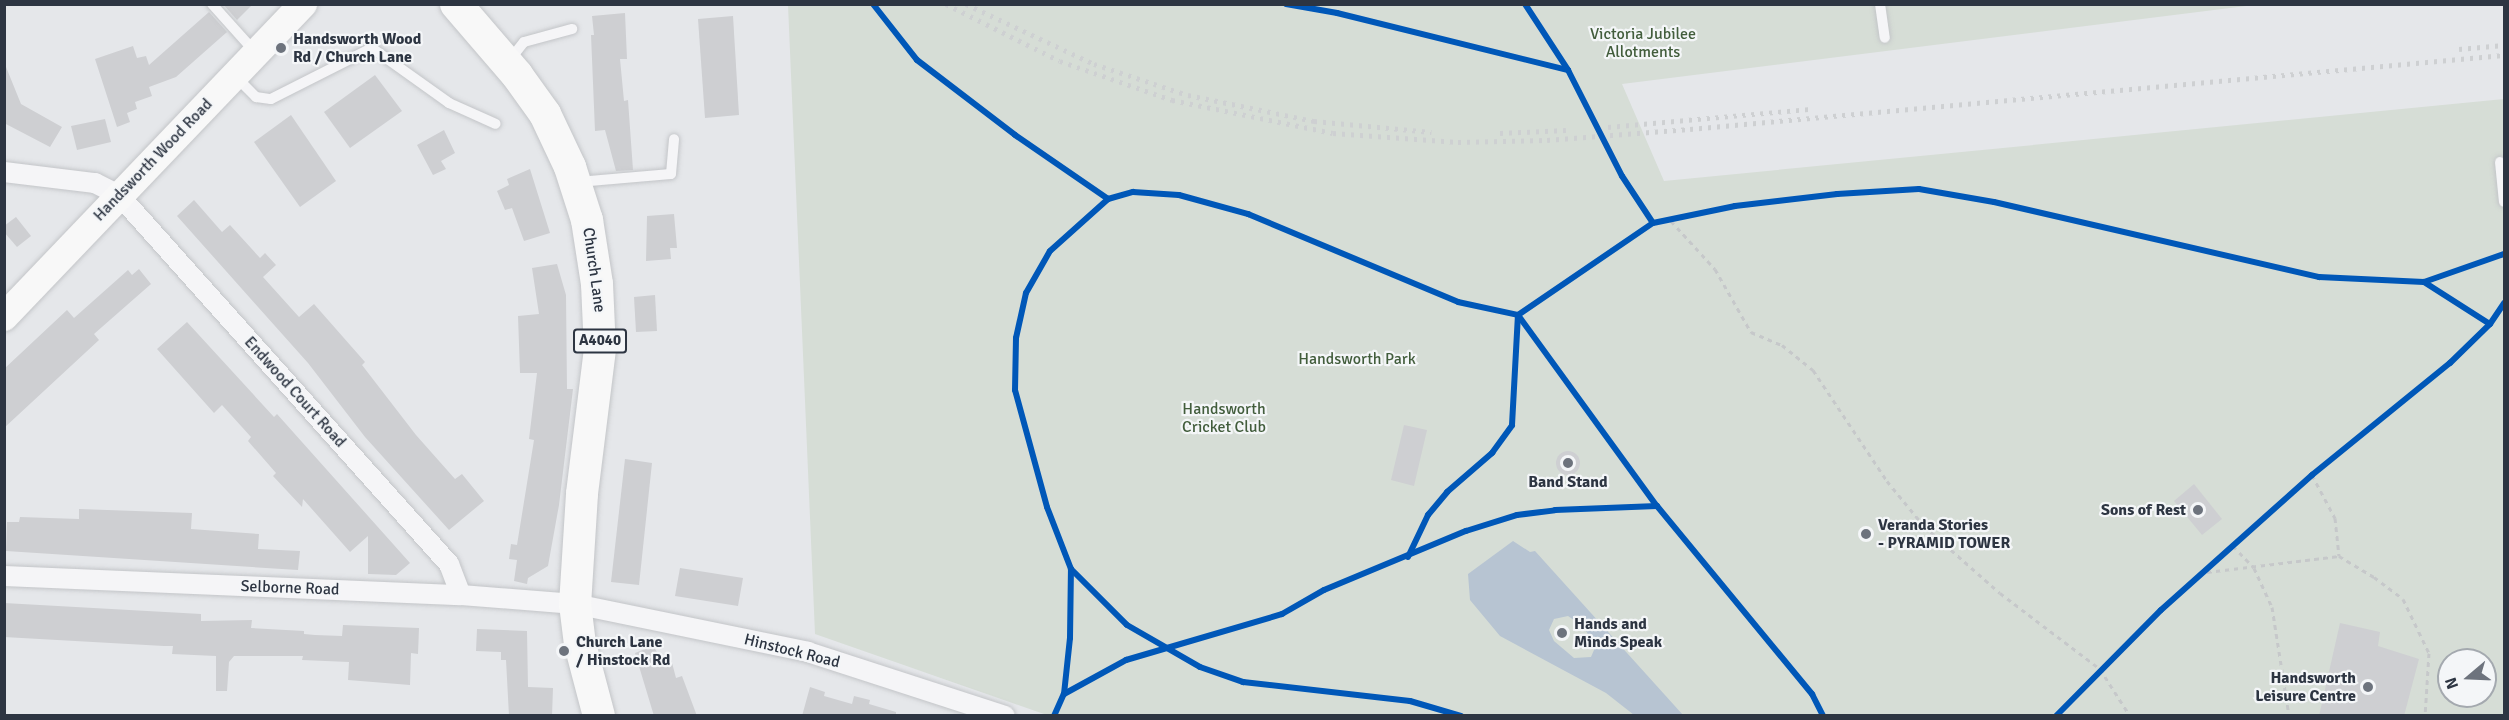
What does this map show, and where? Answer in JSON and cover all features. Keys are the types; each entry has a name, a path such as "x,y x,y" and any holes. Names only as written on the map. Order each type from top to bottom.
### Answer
{"main road":[{"name":"Handsworth Wood Road","path":"4,317 303,4"},
{"name":"Church Lane","path":"456,4 507,64 545,114 575,182 587,220 601,322 575,604 580,644 599,716"}],"street":[{"path":"4,172 95,183 119,195"},
{"name":"Endwood Court Road","path":"119,195 449,564 461,596"},
{"name":"Selborne Road","path":"4,576 461,596 575,604"},
{"name":"Hinstock Road","path":"575,604 808,652 1005,716"}],"lane":[{"path":"212,4 256,53"},
{"path":"1880,4 1885,38"},
{"path":"507,64 524,42 572,29"},
{"path":"235,75 256,97 271,99 372,48 449,103 496,124"},
{"path":"575,182 671,174 674,140"},
{"path":"2500,162 2505,202"}],"path":[{"path":"1662,222 1682,218"},
{"path":"1671,221 1715,269 1751,332 1782,345 1813,370 1887,481 1924,526 2000,593 2100,669 2130,716"},
{"path":"2304,483 2322,467"},
{"path":"2312,474 2335,518 2339,556"},
{"path":"2227,553 2242,538"},
{"path":"2233,546 2254,568 2272,607 2289,716"},
{"path":"2207,572 2339,556 2403,599 2418,624 2430,653 2425,716"},
{"path":"2199,578 2220,559"},
{"path":"2093,677 2108,662"}],"green space":[{"name":"Handsworth Park","path":"788,5 2254,5 1622,84 1664,181 2504,99 2504,715 1047,715 815,634"}],"water":[{"path":"1513,541 1530,552 1535,551 1683,715 1634,715 1606,693 1500,636 1470,600 1468,574","holes":["1568,616 1583,626 1591,639 1594,650 1591,657 1574,658 1554,641 1549,630 1554,619"]}],"building":[{"path":"223,4 253,4 237,20"},
{"path":"209,12 227,32 176,77 149,87 152,96 135,102 137,109 127,113 130,122 117,127 95,59 133,46 137,58 146,56 149,65"},
{"path":"625,13 627,59 620,59 624,101 628,100 633,170 616,171 605,130 595,131 592,16"},
{"path":"733,16 739,115 705,118 698,19"},
{"path":"4,62 21,104 62,127 50,147 4,123"},
{"path":"375,75 402,111 350,148 324,112"},
{"path":"291,115 336,181 300,207 254,142"},
{"path":"105,119 111,142 77,150 71,126"},
{"path":"444,130 455,153 441,161 446,169 433,175 417,145"},
{"path":"530,169 550,233 524,241 512,208 505,210 497,191 509,185 507,179"},
{"path":"194,200 222,232 230,225 260,258 265,253 276,265 263,277 299,317 314,304 365,362 362,365 416,435 455,479 462,474 484,501 449,530 365,437 308,363 177,216"},
{"path":"674,214 677,248 670,248 671,259 646,261 647,216"},
{"path":"16,217 31,236 17,247 4,232 4,226"},
{"path":"557,264 566,295 567,389 573,389 559,505 548,566 528,578 527,584 514,581 517,560 509,559 511,544 517,545 534,440 529,439 537,373 520,373 518,316 539,314 532,268"},
{"path":"139,269 151,284 94,334 99,340 4,428 4,369 67,310 74,318 128,270 132,275"},
{"path":"655,295 657,331 636,332 634,297"},
{"path":"187,322 274,417 277,414 410,563 396,575 368,574 368,536 350,552 303,499 302,507 273,476 276,473 248,441 251,437 222,405 214,413 157,349"},
{"path":"1404,425 1427,430 1414,486 1391,480"},
{"name":"Band Stand","path":"1568,451 1577,454 1580,463 1577,472 1568,475 1559,472 1556,463 1559,454"},
{"path":"625,459 652,463 639,585 611,582"},
{"name":"Sons of Rest","path":"2194,484 2222,519 2202,535 2174,501"},
{"path":"79,509 192,513 191,529 259,534 258,549 300,551 298,570 6,551 7,522 19,522 20,517 79,519"},
{"path":"680,568 743,578 738,606 675,596"},
{"path":"4,603 201,614 201,621 252,620 251,628 304,631 304,634 315,635 342,636 343,625 419,628 418,654 411,653 410,685 348,680 349,662 302,660 303,656 234,656 229,662 227,691 216,691 216,656 172,654 173,646 4,637"},
{"name":"Handsworth Leisure Centre","path":"2340,623 2380,632 2378,646 2419,659 2404,716 2319,716"},
{"path":"477,629 527,631 528,687 553,688 552,716 509,716 506,660 501,660 501,652 476,651"},
{"path":"653,646 663,661 671,659 676,678 682,676 697,716 654,716 635,653"},
{"path":"810,687 825,692 824,696 852,704 854,696 870,700 869,704 896,712 896,716 802,716"}],"railway":[{"path":"946,4 1060,61 1172,100 1333,133 1458,142 1547,140 1690,129 2504,55"},
{"path":"966,4 1094,64 1188,95 1314,121 1431,132"},
{"path":"2459,49 2504,45"},
{"path":"1608,127 1808,109"},
{"path":"1500,133 1566,130"}],"cycle path":[{"path":"873,4 917,60 1015,135 1108,199"},
{"path":"1286,4 1337,13 1568,70"},
{"path":"1525,4 1568,70 1622,176 1653,223"},
{"path":"1054,716 1064,694 1070,638 1071,569 1047,507 1015,390 1016,338 1026,293 1050,251 1108,199 1133,192 1179,195 1248,214 1458,302 1518,315 1653,223 1735,206 1837,194 1919,189 1994,202 2319,277 2424,282 2504,254"},
{"path":"2424,282 2490,324"},
{"path":"2056,716 2161,610 2312,475 2450,363 2490,324 2504,303"},
{"path":"1408,557 1428,515 1447,492 1492,453 1512,425 1518,315 1657,506 1812,694 1823,716"},
{"path":"1064,694 1126,660 1282,614 1324,590 1466,531 1517,515 1555,510 1657,506"},
{"path":"1071,569 1127,625 1200,667 1243,682 1410,701 1461,716"}],"place":[{"name":"Handsworth Wood Rd / Church Lane","path":"281,48"},
{"name":"Band Stand","path":"1568,463"},
{"name":"Sons of Rest","path":"2198,510"},
{"name":"Veranda Stories - PYRAMID TOWER","path":"1866,534"},
{"name":"Hands and Minds Speak","path":"1562,633"},
{"name":"Church Lane / Hinstock Rd","path":"564,651"},
{"name":"Handsworth Leisure Centre","path":"2368,687"}],"park label":[{"name":"Victoria Jubilee Allotments","path":"1643,43"},
{"name":"Handsworth Cricket Club","path":"1224,418"}]}
